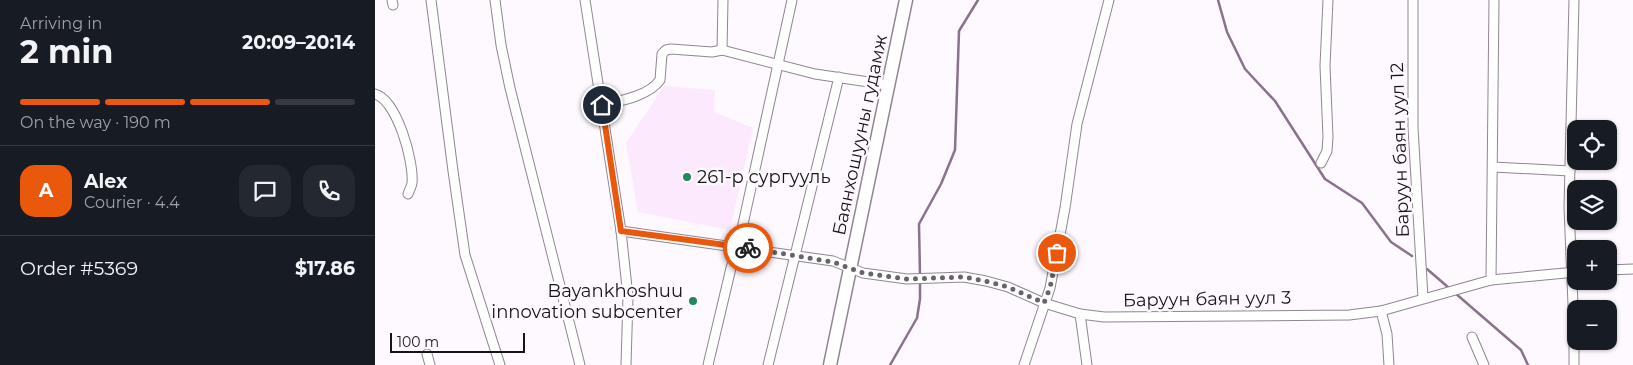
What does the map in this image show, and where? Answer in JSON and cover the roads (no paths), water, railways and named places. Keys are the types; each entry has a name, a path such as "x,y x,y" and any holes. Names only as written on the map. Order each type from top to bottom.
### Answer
{"main road":[{"name":"Баянхошууны гудамж","path":"830,365 906,0"}],"street":[{"path":"431,0 465,255 499,365"},
{"path":"495,0 501,46 510,88 580,365"},
{"path":"585,0 621,231 627,297 626,365"},
{"path":"723,0 723,50"},
{"path":"708,365 737,247 792,0"},
{"path":"1024,365 1050,288 1077,124 1109,0"},
{"path":"1321,163 1327,151 1328,137 1325,66 1328,0"},
{"name":"Баруун баян уул 12","path":"1413,0 1413,128 1423,298"},
{"path":"1491,280 1494,0"},
{"path":"1572,240 1569,207 1573,0"},
{"path":"602,105 640,94 658,83 660,80 661,54 667,50 712,52 723,50 815,74 889,85"},
{"path":"768,365 839,77"},
{"path":"375,94 385,98 406,141 412,184 408,194"},
{"path":"1493,167 1570,171"},
{"name":"Баруун баян уул 3","path":"621,231 833,262 863,273 907,279 964,277 1008,287 1044,303 1080,314 1104,317 1349,314 1381,310 1491,280 1567,273"},
{"path":"1617,270 1633,269"},
{"path":"1574,290 1574,365"},
{"path":"1381,310 1387,334 1389,365"},
{"path":"1080,314 1087,365"},
{"path":"1472,336 1484,365"},
{"path":"427,354 429,365"}],"waterway":[{"path":"920,276 919,224 941,184 955,150 959,31 978,0"},
{"path":"1218,0 1227,32 1245,69 1275,101 1325,179 1362,203 1391,242 1412,256"},
{"path":"1427,269 1449,288"},
{"path":"890,365 917,318 920,281"},
{"path":"1455,293 1521,350 1528,365"}],"place":[{"name":"261-р сургууль","path":"687,177"},
{"name":"Bayankhoshuu innovation subcenter","path":"693,301"}]}
